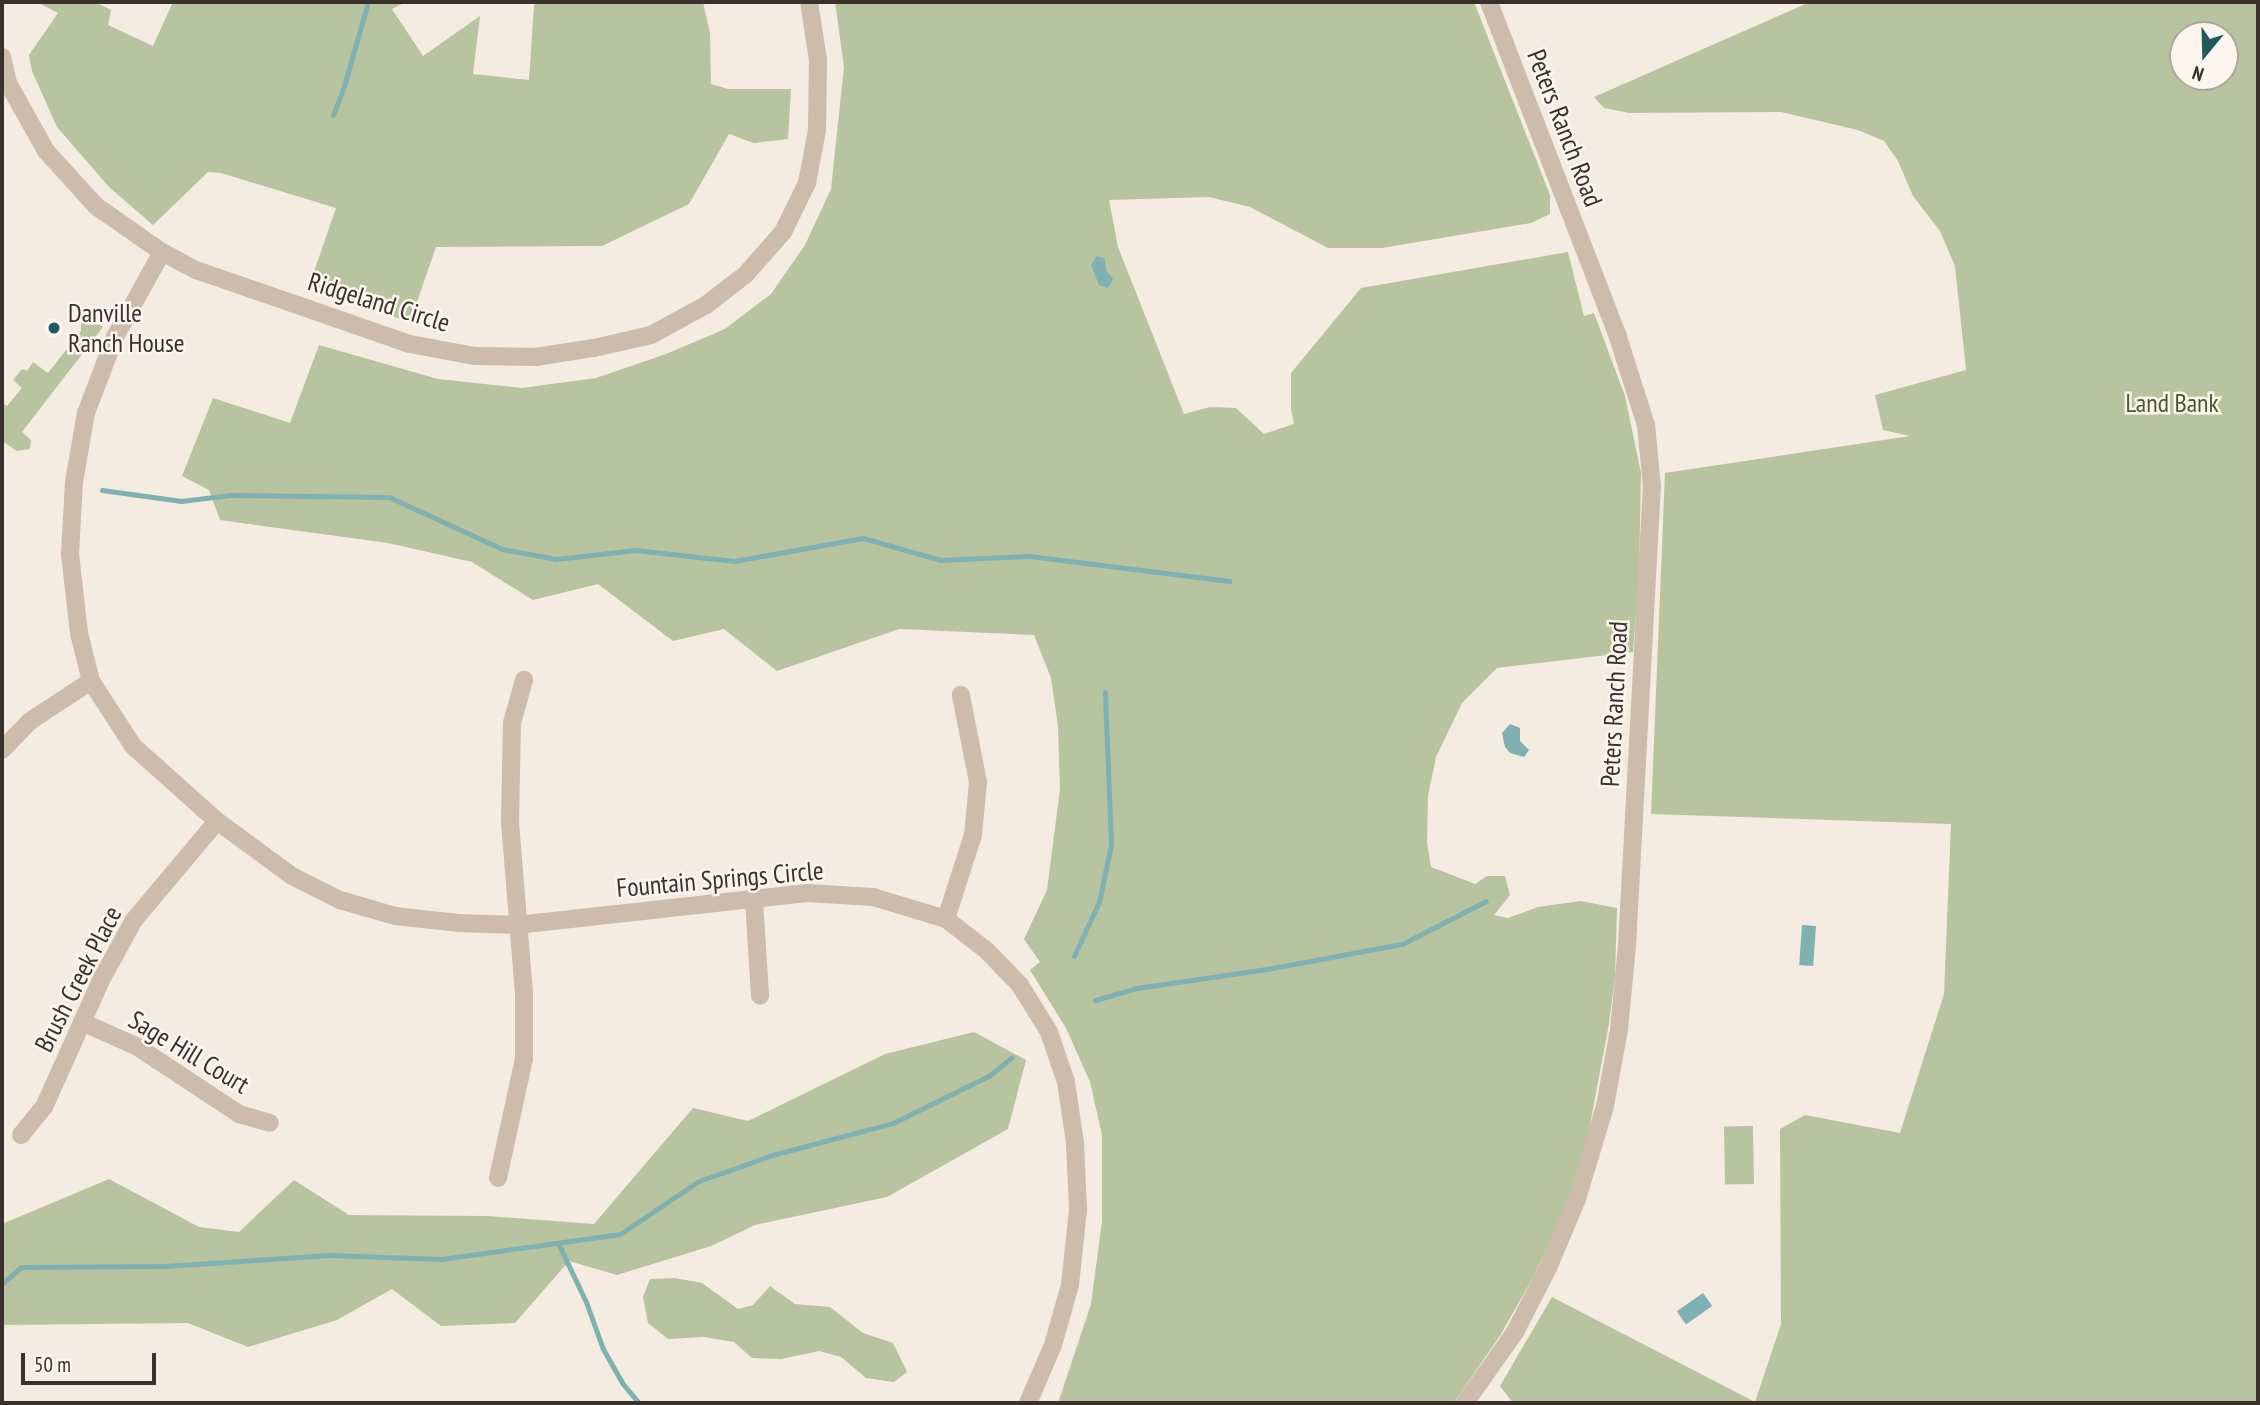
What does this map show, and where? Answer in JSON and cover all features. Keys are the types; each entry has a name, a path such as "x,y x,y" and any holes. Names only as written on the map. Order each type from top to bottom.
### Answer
{"street":[{"name":"Ridgeland Circle","path":"2,57 5,84 47,151 96,206 162,252 196,270 410,344 475,356 535,357 594,348 651,335 706,305 745,275 783,232 807,183 817,130 818,60 809,2"},
{"name":"Peters Ranch Road","path":"1465,1403 1515,1332 1548,1268 1577,1199 1605,1106 1619,1030 1627,946 1652,487 1646,425 1617,334 1489,2"},
{"name":"Fountain Springs Circle","path":"162,252 115,337 86,412 74,482 70,554 79,633 91,681 133,746 217,821 292,876 340,900 395,916 458,923 517,925 807,892 873,897 946,919 986,950 1020,985 1049,1031 1066,1082 1075,1143 1078,1210 1070,1285 1053,1345 1028,1403"},
{"path":"498,1178 524,1059 524,993 510,824 512,723 524,680"},
{"path":"2,750 30,721 91,681"},
{"path":"946,919 973,835 978,782 961,695"},
{"name":"Brush Creek Place","path":"21,1135 44,1107 82,1022 134,920 217,821"},
{"path":"754,900 760,996"},
{"name":"Sage Hill Court","path":"82,1022 136,1046 239,1114 270,1123"}],"green space":[{"path":"37,2 95,2 111,10 108,25 153,46 173,2 406,2 392,9 423,56 480,16 473,74 529,80 534,5 539,2 703,2 710,33 711,84 728,89 791,89 788,139 754,143 729,134 689,204 602,246 436,247 410,322 308,289 336,208 221,173 208,172 153,225 109,187 57,127 32,71 29,55 58,13"},
{"path":"835,2 1474,2 1550,195 1550,214 1531,223 1382,248 1328,248 1250,207 1209,197 1109,200 1118,247 1184,414 1210,407 1236,408 1264,434 1294,424 1291,409 1291,373 1361,288 1568,252 1584,316 1594,313 1625,396 1641,473 1639,576 1633,652 1497,668 1462,703 1436,757 1428,796 1427,842 1431,867 1475,884 1487,876 1505,876 1510,895 1494,915 1508,918 1538,907 1581,901 1617,908 1615,976 1609,1024 1589,1130 1570,1198 1534,1276 1501,1334 1454,1403 1058,1403 1091,1304 1102,1221 1102,1135 1090,1082 1066,1028 1030,970 1040,962 1024,939 1047,890 1060,789 1058,726 1051,678 1034,635 899,629 777,671 724,629 673,641 598,584 533,600 472,562 388,543 220,520 209,490 182,476 213,398 290,423 319,345 438,379 522,388 596,378 666,354 725,329 771,294 805,245 831,189 844,67"},
{"name":"Land Bank","path":"1810,2 2258,2 2258,1403 1513,1403 1500,1386 1552,1297 1755,1402 1781,1324 1780,1129 1805,1115 1900,1133 1944,994 1951,824 1651,814 1665,473 1910,436 1883,430 1875,395 1966,370 1955,266 1940,231 1913,196 1898,161 1884,141 1858,130 1781,112 1629,113 1604,108 1594,97"},
{"path":"88,315 103,327 22,432 31,440 30,449 17,451 2,441 2,403 7,406 22,388 13,380 22,369 27,371 33,362 48,373 81,331 81,324"},
{"path":"974,1032 1026,1060 1008,1129 887,1197 755,1225 711,1246 617,1275 569,1261 515,1323 441,1326 392,1289 337,1320 248,1347 188,1323 2,1325 2,1224 109,1179 199,1227 239,1232 294,1180 349,1215 487,1216 594,1224 693,1108 748,1121 885,1054"},
{"path":"1753,1126 1754,1184 1725,1184 1724,1127"},
{"path":"675,1278 702,1283 738,1309 753,1305 770,1286 795,1304 830,1307 863,1333 893,1343 907,1372 894,1382 866,1378 841,1357 819,1351 781,1359 752,1358 734,1342 704,1337 668,1339 648,1323 643,1297 650,1279"}],"water":[{"path":"1097,256 1105,259 1106,270 1113,279 1108,288 1099,285 1091,265"},
{"path":"1510,724 1520,728 1520,741 1529,750 1524,757 1510,753 1505,747 1502,733"},
{"path":"1802,925 1816,926 1813,966 1799,965"},
{"path":"1703,1293 1712,1306 1686,1324 1677,1311"}],"waterway":[{"path":"333,115 368,2"},
{"path":"102,490 181,501 231,495 389,497 502,549 556,559 635,550 734,561 863,538 940,560 1029,556 1229,581"},
{"path":"1074,956 1099,902 1111,844 1105,692"},
{"path":"1095,1000 1137,988 1267,969 1402,944 1486,901"},
{"path":"2,1284 21,1267 167,1266 329,1255 442,1259 620,1234 699,1181 772,1155 893,1123 990,1075 1012,1057"},
{"path":"558,1243 586,1302 603,1349 623,1384 639,1403"}],"place":[{"name":"Danville Ranch House","path":"54,328"}]}
